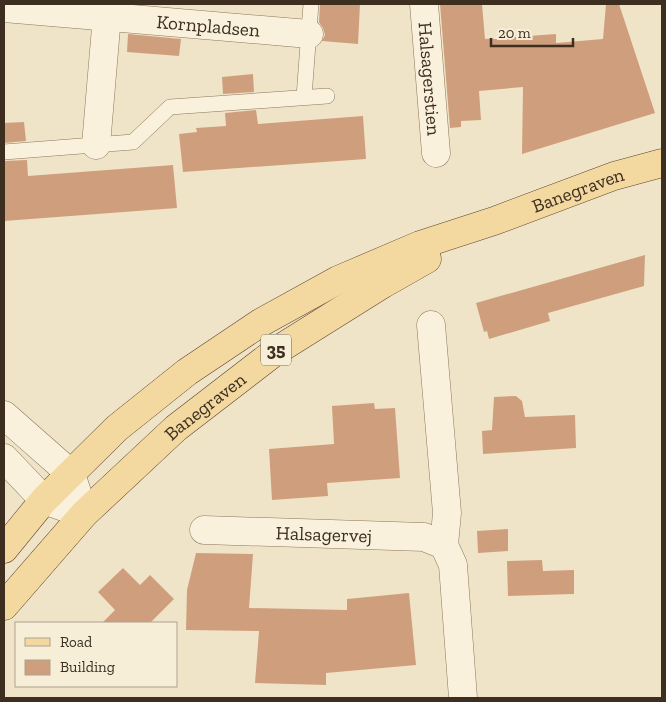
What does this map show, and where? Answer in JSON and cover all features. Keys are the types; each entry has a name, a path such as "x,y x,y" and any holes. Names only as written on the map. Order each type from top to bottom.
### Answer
{"main road":[{"name":"Banegraven","path":"4,549 44,500 117,428 186,372 260,323 338,280 420,245 494,221 614,176 662,163"},
{"name":"Banegraven","path":"4,606 84,514 176,428 276,351 383,284 494,221"}],"street":[{"name":"Halsagerstien","path":"424,4 436,153"},
{"name":"Kornpladsen","path":"4,8 108,10 309,34"},
{"path":"96,145 108,10"},
{"path":"431,325 447,512 444,545 453,565 463,698"},
{"path":"4,415 71,474 84,514"},
{"path":"4,458 44,500 84,514"},
{"name":"Halsagervej","path":"204,530 424,537 444,545"}],"lane":[{"path":"304,97 311,4"},
{"path":"4,152 133,142 170,107 327,96"}],"building":[{"path":"320,4 360,4 358,44 322,41 325,35 319,22"},
{"path":"440,4 482,4 485,39 556,34 556,43 603,39 606,4 619,4 655,113 522,154 523,87 479,91 481,120 461,121 461,127 450,128"},
{"path":"128,34 181,39 179,56 127,52"},
{"path":"253,74 254,92 223,94 222,77"},
{"path":"256,110 258,124 363,116 366,159 183,172 179,134 197,132 196,128 226,126 225,113"},
{"path":"24,122 26,141 4,143 4,123"},
{"path":"27,160 28,176 173,165 177,208 4,221 4,161"},
{"path":"645,255 644,286 548,313 550,321 489,339 487,331 484,332 476,303"},
{"path":"516,396 522,401 525,417 575,415 576,448 483,454 482,431 492,430 494,397"},
{"path":"374,403 375,409 395,408 400,478 327,483 328,496 272,500 269,449 334,444 332,406"},
{"path":"508,529 508,551 478,553 477,531"},
{"path":"196,553 253,554 249,608 347,610 347,599 409,593 416,665 326,673 326,685 255,683 259,631 186,630 187,590"},
{"path":"542,560 543,571 574,570 574,594 508,596 507,561"},
{"path":"123,568 140,585 150,575 174,599 151,622 103,622 115,610 98,592"}]}
